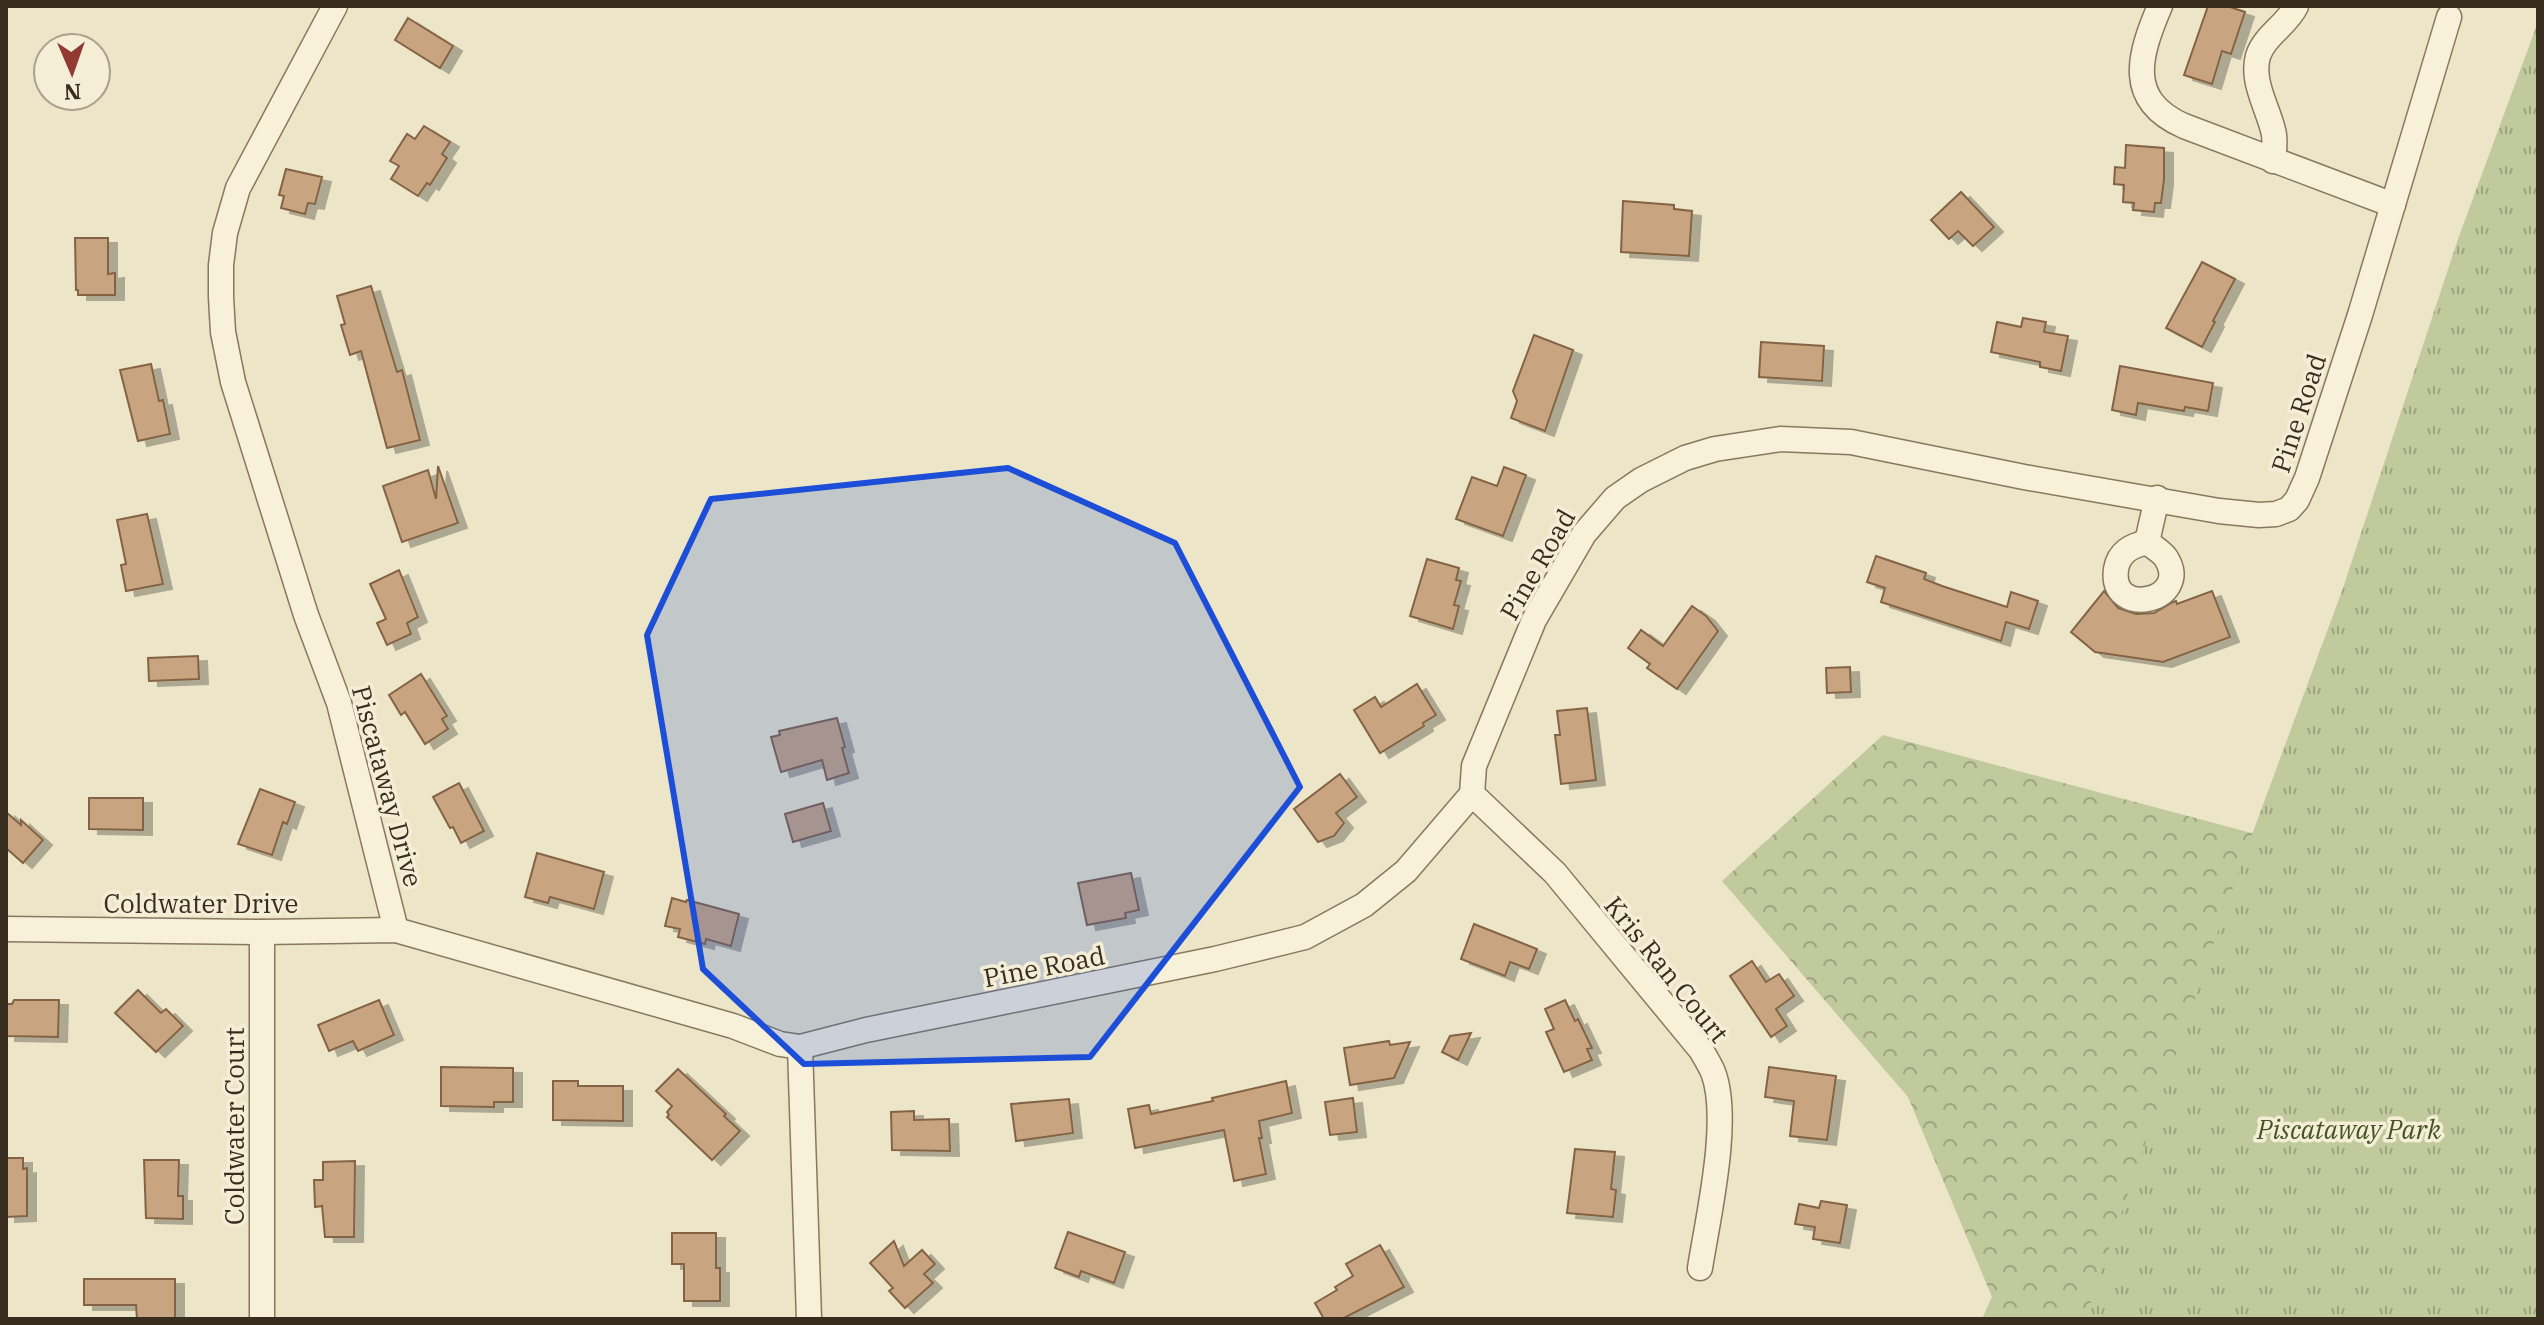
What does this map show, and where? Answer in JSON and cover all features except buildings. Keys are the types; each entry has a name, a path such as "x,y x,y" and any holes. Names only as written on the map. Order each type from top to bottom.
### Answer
{"street":[{"name":"Piscataway Drive","path":"335,6 238,188 225,233 221,265 223,332 233,382 306,615 339,703 396,930"},
{"path":"2160,6 2146,39 2142,67 2146,96 2151,105 2170,120 2393,205"},
{"path":"2273,161 2273,130 2261,96 2257,67 2265,41 2292,16 2296,6"},
{"name":"Pine Road","path":"800,1047 866,1030 1215,959 1305,937 1364,905 1406,871 1472,794 1474,766 1485,738 1534,620 1566,563 1599,514 1615,498 1661,468 1715,449 1780,439 1819,439 1879,446 2024,477 2219,511 2259,515 2289,509 2307,478 2360,315 2449,17"},
{"path":"2147,542 2157,498"},
{"name":"Kris Ran Court","path":"1472,794 1555,873 1701,1050 1713,1073 1719,1100 1720,1131 1700,1268"},
{"name":"Coldwater Drive","path":"6,929 396,930"},
{"path":"396,930 733,1026 780,1044 800,1047 809,1319"},
{"name":"Coldwater Court","path":"262,932 262,1319"}],"highlighted area":[{"path":"1008,468 1175,543 1300,787 1090,1057 804,1064 703,969 647,635 711,499"}],"green space":[{"name":"Piscataway Park","path":"2538,22 2538,1319 2085,1319 2240,867 2342,591 2458,239"},
{"path":"1883,735 2263,836 2538,1319 1982,1319 1992,1297 1908,1097 1722,881"}]}
